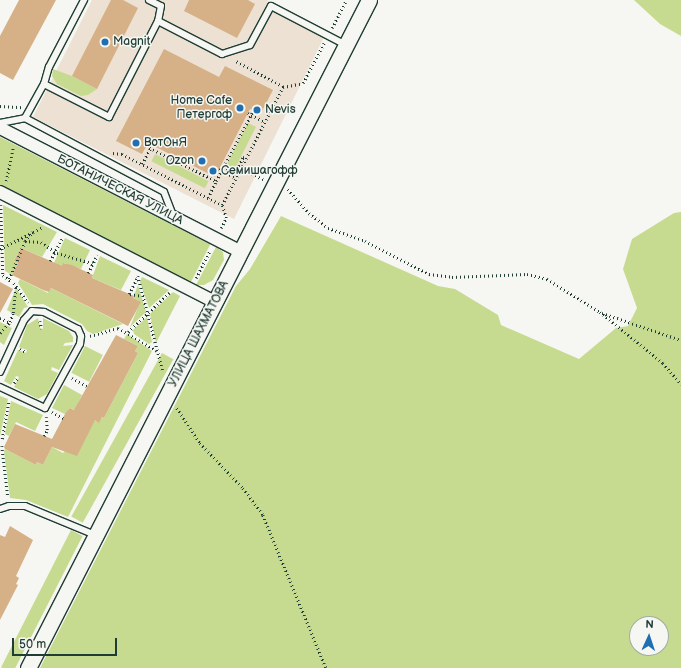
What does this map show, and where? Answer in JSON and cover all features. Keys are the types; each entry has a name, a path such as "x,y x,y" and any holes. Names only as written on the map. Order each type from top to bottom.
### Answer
{"street":[{"name":"УЛИЦА ШАХМАТОВА","path":"28,668 369,0"},
{"name":"БОТАНИЧЕСКАЯ УЛИЦА","path":"0,128 241,252"},
{"path":"2,190 215,302"}],"lane":[{"path":"25,118 44,84 49,67 84,0"},
{"path":"44,84 109,117 158,21 161,6 149,0"},
{"path":"158,21 222,54 250,45 271,6 346,45"},
{"path":"0,123 25,118 164,192 174,217"},
{"path":"0,372 24,320 32,311 44,312 78,329 82,336 45,408 0,387"},
{"path":"0,509 9,506 25,506 96,536"}],"path":[{"path":"222,54 283,87 303,83 346,0"},
{"path":"219,234 226,218 222,205 283,87"},
{"path":"0,106 30,110"},
{"path":"208,198 252,111"},
{"path":"250,113 265,122"},
{"path":"2,190 10,167 13,144"},
{"path":"146,146 216,181"},
{"path":"142,164 150,149"},
{"path":"107,153 122,154 222,205"},
{"path":"222,169 235,173 243,157 246,158"},
{"path":"241,168 265,180"},
{"path":"222,169 236,178"},
{"path":"287,190 309,213 328,228 365,241 429,274 452,277 527,274 547,279 600,312 663,363 681,384"},
{"path":"0,201 3,275 10,280 25,241 33,232"},
{"path":"1,248 47,225"},
{"path":"50,261 64,234"},
{"path":"25,241 41,242 55,252 93,263"},
{"path":"193,283 213,245"},
{"path":"88,273 99,252"},
{"path":"138,276 129,294 143,296"},
{"path":"0,333 10,322 13,313 15,284 32,311 39,318 42,329"},
{"path":"139,284 169,392 200,443 242,488 263,515 326,668"},
{"path":"128,332 172,290"},
{"path":"600,312 681,340"},
{"path":"82,336 96,336 118,328 128,332 158,352"},
{"path":"2,439 12,392"},
{"path":"44,436 47,430 45,408"},
{"path":"2,446 9,506"}],"shaded area":[{"path":"92,0 267,0 327,31 234,219 33,117"}],"green space":[{"path":"634,0 681,0 681,36 660,24"},
{"path":"53,69 72,76 97,89 88,95 81,96 57,84 52,76"},
{"path":"248,123 256,127 234,170 226,166"},
{"path":"0,137 210,244 189,286 0,190"},
{"path":"155,154 208,181 205,188 151,161"},
{"path":"3,205 57,232 42,257 21,248 14,261 18,263 12,275 5,271"},
{"path":"681,212 681,668 40,668 236,286 250,269 281,216 438,286 455,289 498,315 501,325 579,359 616,328 628,326 637,308 623,269 632,239 674,213"},
{"path":"65,238 90,250 81,269 64,263 61,269 53,265"},
{"path":"216,247 223,252 224,260 213,280 204,285 196,285"},
{"path":"100,256 131,271 121,290 92,278"},
{"path":"142,277 169,290 149,308 140,282"},
{"path":"20,279 48,293 51,288 123,324 93,334 87,331 82,324 43,304 32,305 18,283"},
{"path":"138,285 146,312 130,327 140,302 133,298"},
{"path":"16,288 28,307 24,308 19,317 7,310"},
{"path":"173,292 180,296 156,343 150,314"},
{"path":"147,317 152,342 149,344 134,334 133,330"},
{"path":"38,318 40,328 43,329 43,318 69,331 73,337 73,342 65,343 63,346 73,345 59,370 52,367 51,370 58,373 47,394 38,399 14,387 19,377 16,376 11,385 4,381 18,350 26,353 27,350 19,347 27,325"},
{"path":"0,322 12,328 4,345 0,342"},
{"path":"127,334 152,351 68,517 26,500 10,498 5,449 36,465 37,462 43,465 52,447 63,453 95,420 99,422 102,417 104,418 138,353 135,351 138,346 124,339"},
{"path":"85,346 103,355 89,382 71,373"},
{"path":"162,353 173,359 83,523 71,517"},
{"path":"64,385 82,395 75,410 70,408 67,415 52,408"},
{"path":"0,396 8,399 0,436"},
{"path":"11,401 43,415 35,431 16,422 9,436 5,434"},
{"path":"71,530 83,536 15,668 1,667"}],"building":[{"path":"19,0 56,0 13,80 0,73 0,36"},
{"name":"Magnit","path":"111,0 123,0 138,8 97,89 72,76"},
{"path":"189,0 248,0 255,4 237,38 184,11"},
{"path":"164,49 219,77 225,66 273,90 260,115 250,109 215,177 148,143 142,154 116,141"},
{"path":"21,248 62,266 63,263 72,265 93,275 92,278 134,296 133,298 141,302 128,326 51,288 49,292 43,290 12,275 18,263 14,261"},
{"path":"0,282 13,289 0,313"},
{"path":"116,335 138,346 135,351 138,353 104,418 102,417 99,423 95,420 77,456 52,447 43,465 37,462 36,465 5,449 4,447 15,424 52,439 65,414 70,408 74,410"},
{"path":"10,526 33,540 16,576 19,578 16,584 18,585 0,620 0,535 5,537"}],"place":[{"name":"Magnit","path":"105,42"},
{"name":"Home Cafe Петергоф","path":"240,108"},
{"name":"Nevis","path":"257,110"},
{"name":"ВотОнЯ","path":"136,143"},
{"name":"Ozon","path":"202,161"},
{"name":"Семишагофф","path":"213,171"}]}
